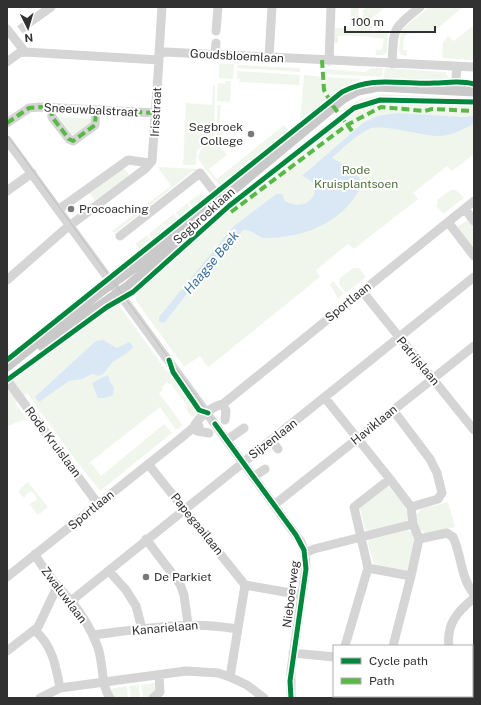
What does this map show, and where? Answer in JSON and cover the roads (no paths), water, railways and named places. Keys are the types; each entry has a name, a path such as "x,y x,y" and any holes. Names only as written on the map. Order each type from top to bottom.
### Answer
{"main road":[{"name":"Segbroeklaan","path":"7,366 112,283 172,240 333,106 350,94 367,87 378,86 474,91"},
{"name":"Segbroeklaan","path":"7,372 159,262 253,179 348,102 363,96 382,92 474,97"}],"street":[{"path":"7,62 19,53 25,52 10,32 24,27 51,7"},
{"path":"155,7 162,7"},
{"name":"Irisstraat","path":"150,163 153,156 162,7"},
{"path":"216,30 218,7"},
{"path":"269,57 272,7"},
{"path":"329,61 331,7"},
{"path":"392,64 393,39 396,28 420,7"},
{"path":"215,54 216,43"},
{"name":"Goudsbloemlaan","path":"25,52 159,57 165,52 474,67"},
{"path":"456,90 457,66"},
{"name":"Sneeuwbalstraat","path":"7,123 29,108 156,113"},
{"path":"50,108 52,117 69,140 73,140 95,125 96,110"},
{"name":"Nieboerweg","path":"7,140 299,539 305,553 306,566 293,652 290,681 291,698"},
{"path":"58,210 128,160 150,163"},
{"path":"7,280 70,226 145,169 150,163"},
{"path":"7,191 32,173"},
{"path":"120,236 200,173 220,199"},
{"name":"Sportlaan","path":"7,577 194,428 196,423 209,415 218,405 223,404 474,201"},
{"path":"465,209 474,221"},
{"path":"448,222 474,256"},
{"name":"Sijzenlaan","path":"71,601 146,539 325,398 474,277"},
{"name":"Patrijslaan","path":"362,291 474,430"},
{"name":"Haviklaan","path":"274,505 474,347"},
{"name":"Rode Kruislaan","path":"7,380 98,504"},
{"path":"325,398 411,507 413,524 419,539 393,645"},
{"path":"223,404 226,411 225,420"},
{"path":"393,410 430,459 437,473 442,493 438,499 411,507"},
{"path":"194,428 197,431 209,433"},
{"path":"227,440 244,428"},
{"path":"272,440 278,448"},
{"name":"Papegaailaan","path":"148,464 245,585"},
{"path":"253,477 265,469"},
{"path":"345,645 368,568 354,507 390,479"},
{"path":"305,553 314,548 413,524"},
{"path":"419,539 447,533 453,537 463,576 467,586 474,594"},
{"path":"146,539 180,584 184,595 188,624"},
{"name":"Zwaluwlaan","path":"35,554 39,563 57,587 71,601 93,635 98,647 105,682 110,698"},
{"path":"368,568 411,576"},
{"path":"109,570 126,590 136,606 142,629"},
{"path":"230,677 245,585 302,595"},
{"path":"7,651 38,626 57,587"},
{"path":"449,645 450,626 454,616 474,598"},
{"name":"Kanarielaan","path":"93,635 188,624 204,624 237,629"},
{"path":"34,630 40,635 51,652 55,663 60,688"},
{"path":"293,652 333,657"},
{"path":"40,698 60,688 186,671 202,671 230,677 247,685 264,698"},
{"path":"153,698 160,692 160,675"}],"water":[{"name":"Haagse Beek","path":"398,113 463,117 474,116 474,124 457,132 443,136 383,128 369,129 359,135 332,158 353,170 360,179 357,194 343,211 334,218 313,229 290,236 263,238 249,230 243,230 186,295 165,322 162,323 159,321 159,317 233,227 276,194 282,194 285,201 294,204 308,202 313,197 315,192 314,186 310,180 302,176 363,123 377,116"},
{"path":"103,340 117,348 130,342 133,347 113,362 105,373 99,376 92,374 82,379 69,381 39,402 35,397 96,341"},
{"path":"108,375 110,382 114,387 113,395 98,398 92,383"}],"tunnel":[{"path":"20,30 27,24"}],"tram line":[{"path":"7,135 304,545 308,566 292,671 292,698"}],"place":[{"name":"Segbroek College","path":"251,134"},
{"name":"Procoaching","path":"71,209"},
{"name":"De Parkiet","path":"146,577"}],"park label":[{"name":"Rode Kruisplantsoen","path":"356,177"}]}
